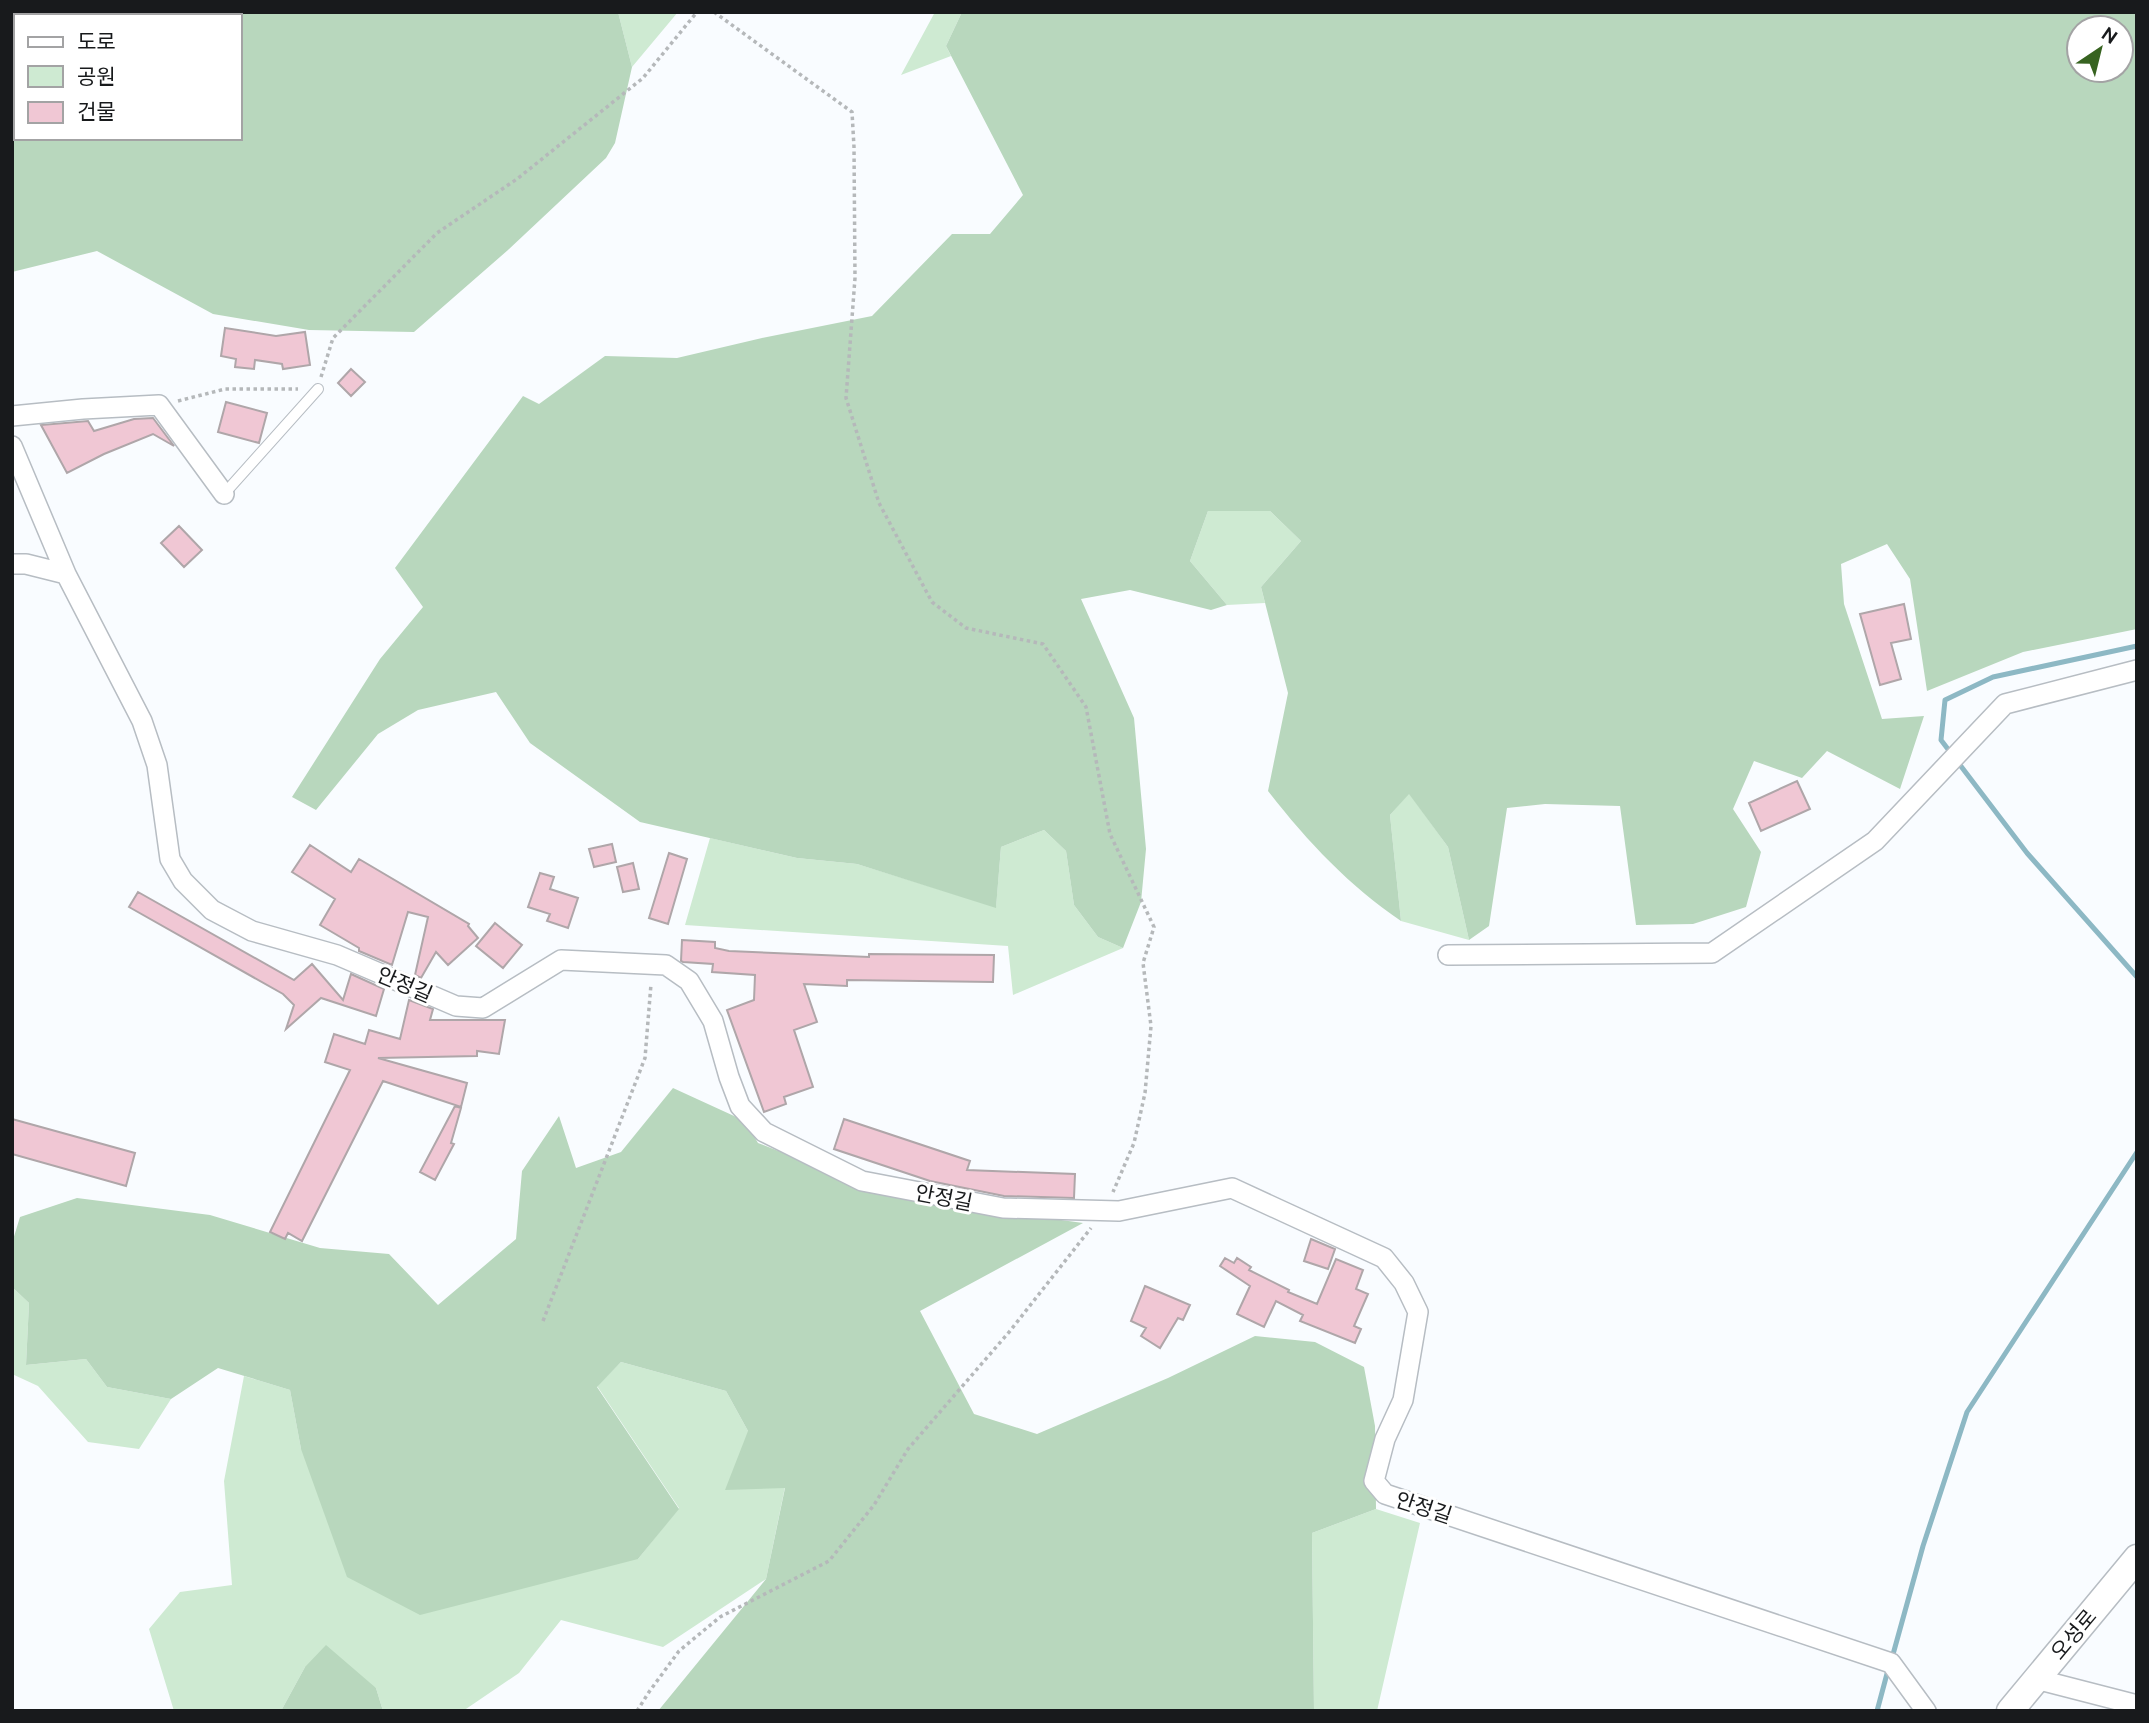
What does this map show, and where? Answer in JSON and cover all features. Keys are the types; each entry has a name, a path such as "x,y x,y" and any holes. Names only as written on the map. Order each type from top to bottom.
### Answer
{"main road":[{"name":"오성로","path":"2010,1711 2137,1558"}],"street":[{"path":"12,416 159,405 224,494"},
{"name":"안정길","path":"12,446 66,574 142,721 157,765 170,859 183,881 212,910 252,931 337,955 456,1006 483,1008 561,960 666,965 689,981 713,1021 740,1106 764,1132 862,1181 1003,1208 1119,1211 1232,1188 1384,1258 1404,1283 1418,1312 1403,1400 1384,1439 1374,1481 1385,1494 1887,1661 1926,1711"},
{"path":"12,564 26,564 66,574"},
{"path":"1448,955 1712,953 1875,841 2005,704 2137,670"},
{"path":"2036,1678 2137,1705"}],"lane":[{"path":"224,494 318,389"}],"path":[{"path":"159,405 225,389 318,389 333,338 437,233 517,179 643,78 697,12"},
{"path":"638,1711 679,1651 720,1617 829,1562 874,1505 908,1448 1010,1331 1105,1210 1134,1143 1145,1094 1152,1026 1143,963 1154,928 1110,834 1086,707 1044,644 966,628 932,603 879,503 846,398 855,278 852,112 714,12"},
{"path":"542,1321 645,1058 653,964"}],"green space":[{"path":"12,12 118,14 14,14 14,140 242,140 242,14 138,12 618,12 632,67 615,143 606,158 508,250 414,332 309,330 213,314 97,251 12,272"},
{"path":"618,12 678,12 632,67"},
{"path":"935,12 962,12 946,46 951,56 901,75"},
{"path":"962,12 2137,12 2137,629 2023,652 1927,691 1910,579 1887,544 1841,564 1844,604 1882,719 1924,716 1900,789 1827,751 1802,778 1754,761 1733,809 1761,852 1746,907 1693,924 1636,925 1620,806 1545,804 1507,808 1489,926 1469,940 1448,847 1409,794 1390,815 1401,921 1364,893 1329,861 1268,791 1288,693 1261,587 1301,541 1270,511 1208,511 1190,561 1227,605 1211,610 1130,590 1081,599 1134,718 1146,849 1141,902 1123,948 1098,937 1074,905 1066,851 1044,830 1001,847 996,908 857,864 797,858 640,822 530,743 496,692 418,710 378,734 316,810 292,797 380,659 423,607 395,568 523,396 539,404 605,356 677,358 872,316 952,234 990,234 1023,195 946,46"},
{"path":"1208,511 1270,511 1301,541 1261,587 1265,603 1227,605 1190,561"},
{"path":"1409,793 1448,847 1469,940 1401,921 1390,815"},
{"path":"1044,830 1066,851 1074,905 1098,937 1123,948 1013,995 1008,946 685,925 710,838 797,858 857,864 996,907 1001,847"},
{"path":"673,1088 745,1121 758,1143 895,1197 1083,1223 920,1311 974,1414 1037,1434 1168,1378 1255,1336 1315,1342 1364,1367 1375,1426 1376,1509 1312,1533 1314,1711 658,1711 766,1579 785,1488 725,1490 748,1431 726,1391 621,1362 597,1387 679,1509 638,1559 420,1615 347,1577 301,1449 290,1390 218,1368 171,1399 107,1387 86,1359 26,1365 29,1303 12,1287 12,1243 20,1217 77,1198 210,1215 320,1248 389,1254 438,1305 516,1239 522,1171 559,1116 576,1168 621,1152"},
{"path":"12,1287 29,1303 26,1365 86,1359 107,1387 171,1399 139,1449 88,1442 38,1386 12,1374"},
{"path":"621,1362 726,1391 748,1431 785,1487 766,1579 663,1647 561,1620 519,1673 463,1711 383,1711 376,1688 305,1667 281,1711 174,1711 149,1629 180,1592 232,1585 224,1481 244,1376 290,1390 301,1449 638,1559 679,1508 597,1386"},
{"path":"1376,1509 1420,1523 1377,1711 1314,1711 1312,1533"},
{"path":"326,1645 376,1688 383,1711 281,1711 305,1667"}],"building":[{"path":"225,328 276,336 305,332 310,365 283,369 282,364 255,360 254,369 235,367 236,359 221,356"},
{"path":"351,369 365,382 351,396 338,383"},
{"path":"226,402 267,413 259,443 218,432"},
{"path":"153,418 174,446 153,434 67,473 41,425 88,421 94,431 134,419"},
{"path":"179,526 202,550 184,567 161,543"},
{"path":"1904,604 1911,639 1891,643 1901,679 1880,685 1860,614"},
{"path":"1797,781 1810,809 1761,831 1749,803"},
{"path":"612,844 616,862 594,867 589,849"},
{"path":"310,845 351,872 359,859 469,924 478,938 448,965 436,952 421,978 415,975 428,917 408,912 392,965 359,951 359,948 320,925 335,899 292,872"},
{"path":"669,853 687,859 668,924 649,918"},
{"path":"633,863 639,889 623,892 617,867"},
{"path":"540,873 554,877 550,889 578,898 568,928 547,921 550,914 528,907"},
{"path":"138,892 294,980 312,964 343,1000 351,974 384,989 376,1016 321,998 286,1029 294,1005 283,994 129,907"},
{"path":"495,923 522,945 503,968 476,946"},
{"path":"682,940 715,942 715,948 729,951 869,957 869,954 994,955 993,982 847,980 847,986 804,984 817,1022 794,1030 813,1087 784,1097 786,1104 764,1112 727,1010 754,1000 755,975 712,972 713,964 683,962"},
{"path":"409,1000 433,1009 430,1020 505,1020 499,1054 477,1051 477,1056 378,1058 467,1083 461,1107 383,1081 302,1241 288,1233 285,1239 270,1232 350,1070 325,1062 334,1034 365,1044 369,1030 400,1039"},
{"path":"455,1106 461,1108 451,1143 454,1144 435,1180 420,1172"},
{"path":"12,1119 135,1153 126,1186 12,1154"},
{"path":"844,1119 970,1161 967,1170 1075,1174 1074,1198 1004,1196 930,1181 834,1149"},
{"path":"1311,1239 1335,1249 1328,1269 1304,1261"},
{"path":"1225,1258 1234,1263 1237,1258 1251,1267 1249,1270 1289,1290 1288,1292 1317,1304 1336,1259 1363,1270 1356,1289 1368,1294 1354,1326 1361,1329 1355,1343 1300,1321 1303,1315 1276,1301 1264,1327 1237,1314 1250,1286 1220,1266"},
{"path":"1145,1286 1190,1305 1183,1320 1178,1318 1160,1348 1141,1336 1146,1328 1131,1321"}],"waterway":[{"path":"2137,646 1993,677 1945,700 1941,740 2027,853 2137,977"},
{"path":"1892,1658 1923,1546 1967,1412 2137,1152"},
{"path":"1877,1711 1888,1670"}]}
